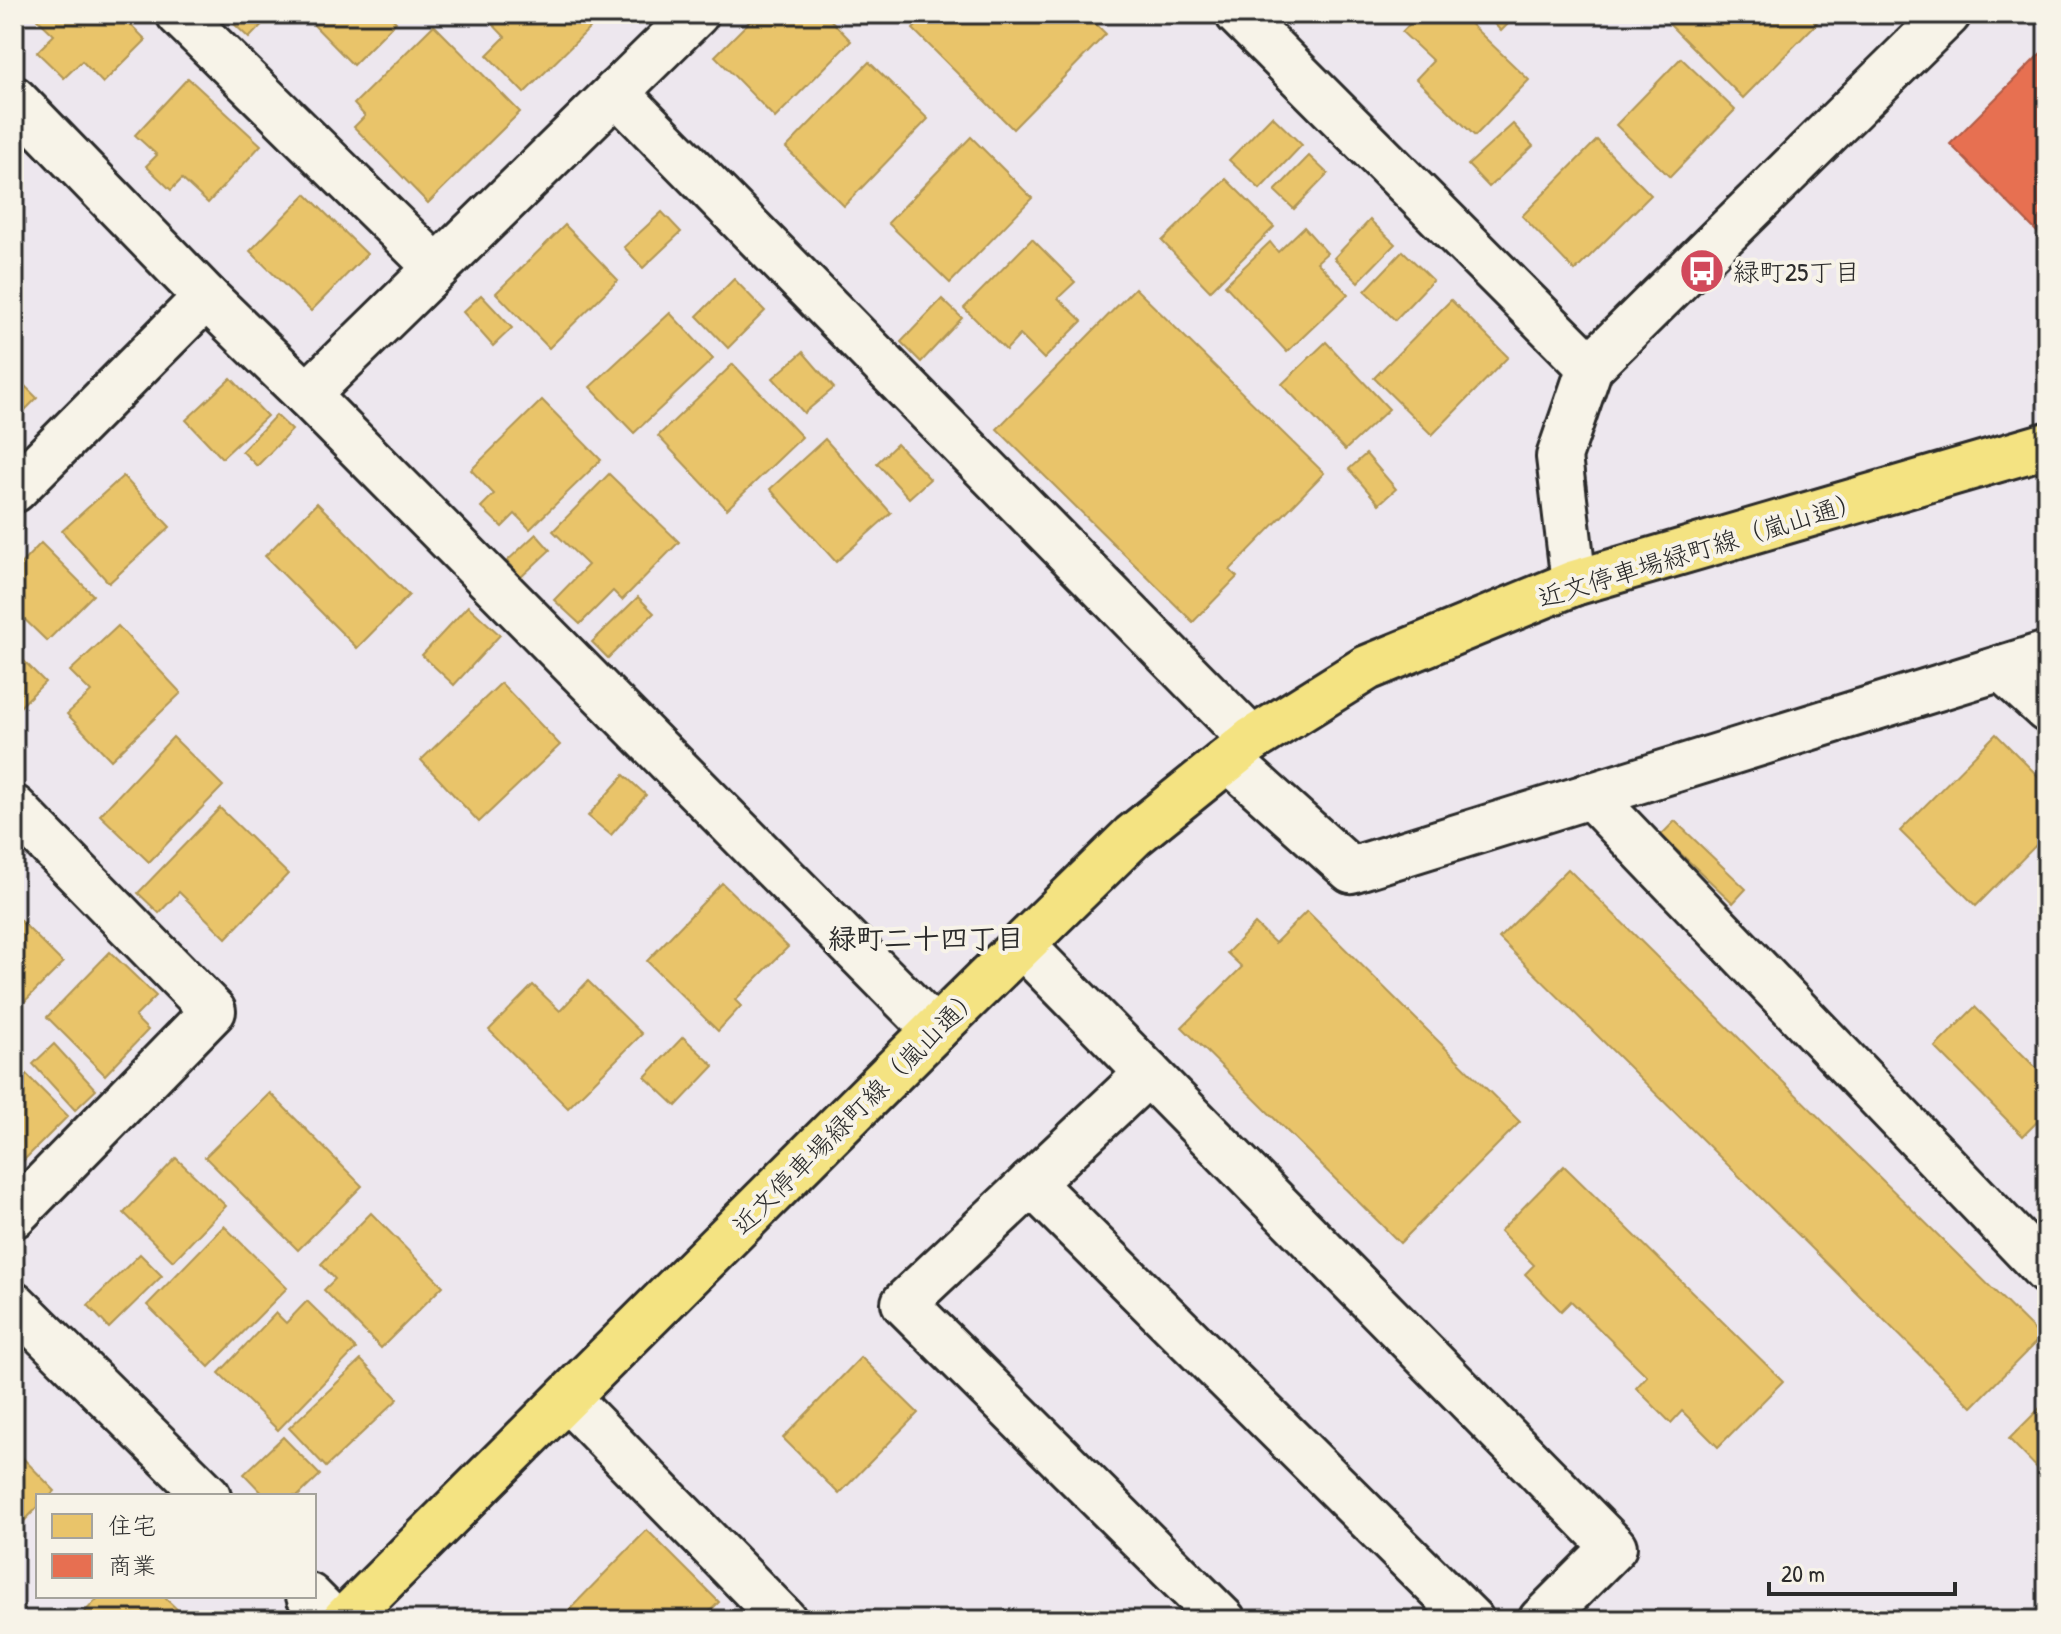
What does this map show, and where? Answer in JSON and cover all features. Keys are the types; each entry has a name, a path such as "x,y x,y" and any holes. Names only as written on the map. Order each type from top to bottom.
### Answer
{"main road":[{"name":"近文停車場緑町線（嵐山通）","path":"344,1620 1133,836 1241,750 1367,668 1574,583 2047,445"}],"street":[{"path":"179,14 437,268"},
{"path":"307,395 696,14"},
{"path":"1574,583 1559,457 1590,367 1948,14"},
{"path":"1247,17 1590,367"},
{"path":"616,92 1241,750 1351,870 2047,654"},
{"path":"14,99 206,297 307,395 935,1030"},
{"path":"14,490 206,297"},
{"path":"2001,668 2047,710"},
{"path":"1590,795 2047,1272"},
{"path":"14,808 213,1011 14,1215"},
{"path":"1022,945 1614,1547 1541,1620"},
{"path":"1148,1073 904,1303 1223,1620"},
{"path":"1031,1183 1471,1620"},
{"path":"14,1304 206,1494"},
{"path":"568,1399 784,1620"},
{"path":"311,1598 333,1620"}],"building: 住宅":[{"path":"32,14 120,14 146,40 103,83 82,61 64,78 37,52 54,35"},
{"path":"241,14 272,14 249,38 233,23"},
{"path":"303,14 388,14 396,22 353,65"},
{"path":"483,14 598,14 601,17 524,93 487,55 505,37"},
{"path":"757,14 825,14 851,41 775,118 715,56"},
{"path":"874,14 891,14 882,23"},
{"path":"928,14 1086,14 1106,34 1013,129 913,29"},
{"path":"1419,14 1460,14 1529,80 1475,136 1416,79 1433,61 1402,32"},
{"path":"1485,14 1518,14 1501,31"},
{"path":"1659,14 1807,14 1817,23 1743,98"},
{"path":"434,25 520,112 428,203 354,127 365,116 354,104"},
{"path":"1681,58 1735,110 1670,177 1616,125"},
{"path":"869,62 928,119 844,206 786,148"},
{"path":"188,78 261,145 208,203 182,179 171,190 146,166 157,155 135,135"},
{"path":"1272,116 1302,145 1260,189 1229,160"},
{"path":"1513,124 1533,146 1489,187 1468,165"},
{"path":"971,137 1032,198 950,283 888,223"},
{"path":"1597,140 1651,195 1575,271 1522,216"},
{"path":"1309,156 1328,174 1294,209 1275,191"},
{"path":"1226,179 1274,227 1210,291 1162,241"},
{"path":"306,194 367,254 311,311 250,251"},
{"path":"662,212 681,232 643,268 624,247"},
{"path":"1370,220 1395,244 1358,282 1334,258"},
{"path":"565,225 618,280 549,348 496,293"},
{"path":"1304,227 1327,253 1317,262 1348,294 1287,352 1225,285 1270,242 1278,252"},
{"path":"1032,239 1075,282 1058,298 1082,321 1044,359 1020,335 1006,350 964,308"},
{"path":"1403,251 1433,280 1395,320 1365,291"},
{"path":"734,279 765,311 728,348 697,316"},
{"path":"1135,288 1324,473 1230,570 1237,577 1193,622 997,429"},
{"path":"481,295 512,328 493,346 463,312"},
{"path":"942,299 962,318 921,362 901,342"},
{"path":"1451,300 1508,357 1432,435 1374,378"},
{"path":"670,313 713,359 634,433 590,387"},
{"path":"1326,342 1389,409 1345,450 1282,384"},
{"path":"803,352 834,388 804,413 773,378"},
{"path":"733,364 802,437 727,509 658,436"},
{"path":"14,375 37,398 14,421"},
{"path":"231,378 267,416 222,458 186,420"},
{"path":"542,400 601,460 530,529 515,514 502,527 481,507 494,494 471,470"},
{"path":"276,415 292,430 257,466 242,451"},
{"path":"825,439 891,513 836,562 770,489"},
{"path":"897,444 930,479 909,498 877,463"},
{"path":"1366,454 1396,489 1379,504 1349,469"},
{"path":"609,474 679,542 622,600 613,591 580,624 554,600 588,565 553,531"},
{"path":"123,476 170,527 109,583 62,531"},
{"path":"317,503 409,595 357,648 265,556"},
{"path":"536,534 550,550 521,577 507,561"},
{"path":"41,543 93,595 47,641 14,609 14,571"},
{"path":"638,597 654,613 608,658 592,642"},
{"path":"468,606 500,635 454,685 422,655"},
{"path":"118,626 181,693 111,760 67,714 91,692 70,671"},
{"path":"14,651 45,682 14,713"},
{"path":"501,683 560,745 479,822 421,760"},
{"path":"1996,734 2047,785 2047,834 1976,906 1900,831"},
{"path":"173,737 223,786 149,862 100,815"},
{"path":"624,775 646,795 611,835 588,816"},
{"path":"220,808 288,874 226,938 179,892 159,913 138,893"},
{"path":"1675,821 1746,889 1733,903 1661,835"},
{"path":"1568,869 2041,1337 1972,1407 1499,938"},
{"path":"722,883 788,947 735,1000 741,1006 718,1031 647,961"},
{"path":"1307,911 1520,1122 1400,1243 1182,1027 1242,967 1227,953 1255,924 1275,943"},
{"path":"14,914 63,963 14,1012"},
{"path":"110,952 156,996 135,1017 148,1030 105,1075 47,1017"},
{"path":"588,981 642,1034 568,1108 489,1030 533,985 560,1011"},
{"path":"1975,1007 2047,1079 2047,1112 2023,1136 1935,1047"},
{"path":"683,1037 714,1066 676,1106 645,1077"},
{"path":"54,1044 96,1090 75,1110 33,1064"},
{"path":"14,1062 68,1116 14,1170"},
{"path":"270,1093 362,1186 298,1250 205,1157"},
{"path":"176,1158 226,1206 173,1261 124,1213"},
{"path":"1564,1166 1783,1381 1718,1447 1682,1411 1671,1423 1636,1388 1647,1376 1571,1301 1561,1311 1525,1274 1534,1265 1500,1231"},
{"path":"371,1213 443,1286 381,1348 324,1290 335,1279 321,1264"},
{"path":"224,1226 287,1288 209,1367 147,1305"},
{"path":"140,1254 162,1276 109,1328 88,1305"},
{"path":"307,1301 356,1349 278,1430 219,1373 276,1313 286,1323"},
{"path":"861,1357 918,1413 839,1494 783,1438"},
{"path":"361,1360 398,1399 326,1467 289,1428"},
{"path":"2047,1401 2047,1478 2009,1439"},
{"path":"283,1437 320,1475 300,1494 263,1494 244,1474"},
{"path":"14,1449 55,1491 52,1494 36,1494 36,1509 14,1531"},
{"path":"647,1530 719,1602 701,1620 573,1620 566,1613"},
{"path":"98,1598 165,1598 180,1612 173,1620 77,1620"}],"building: 商業":[{"path":"2047,47 2047,242 1950,144"}],"place":[{"name":"緑町25丁目","path":"1702,271"}],"district":[{"name":"緑町二十四丁目","path":"926,938"}]}
